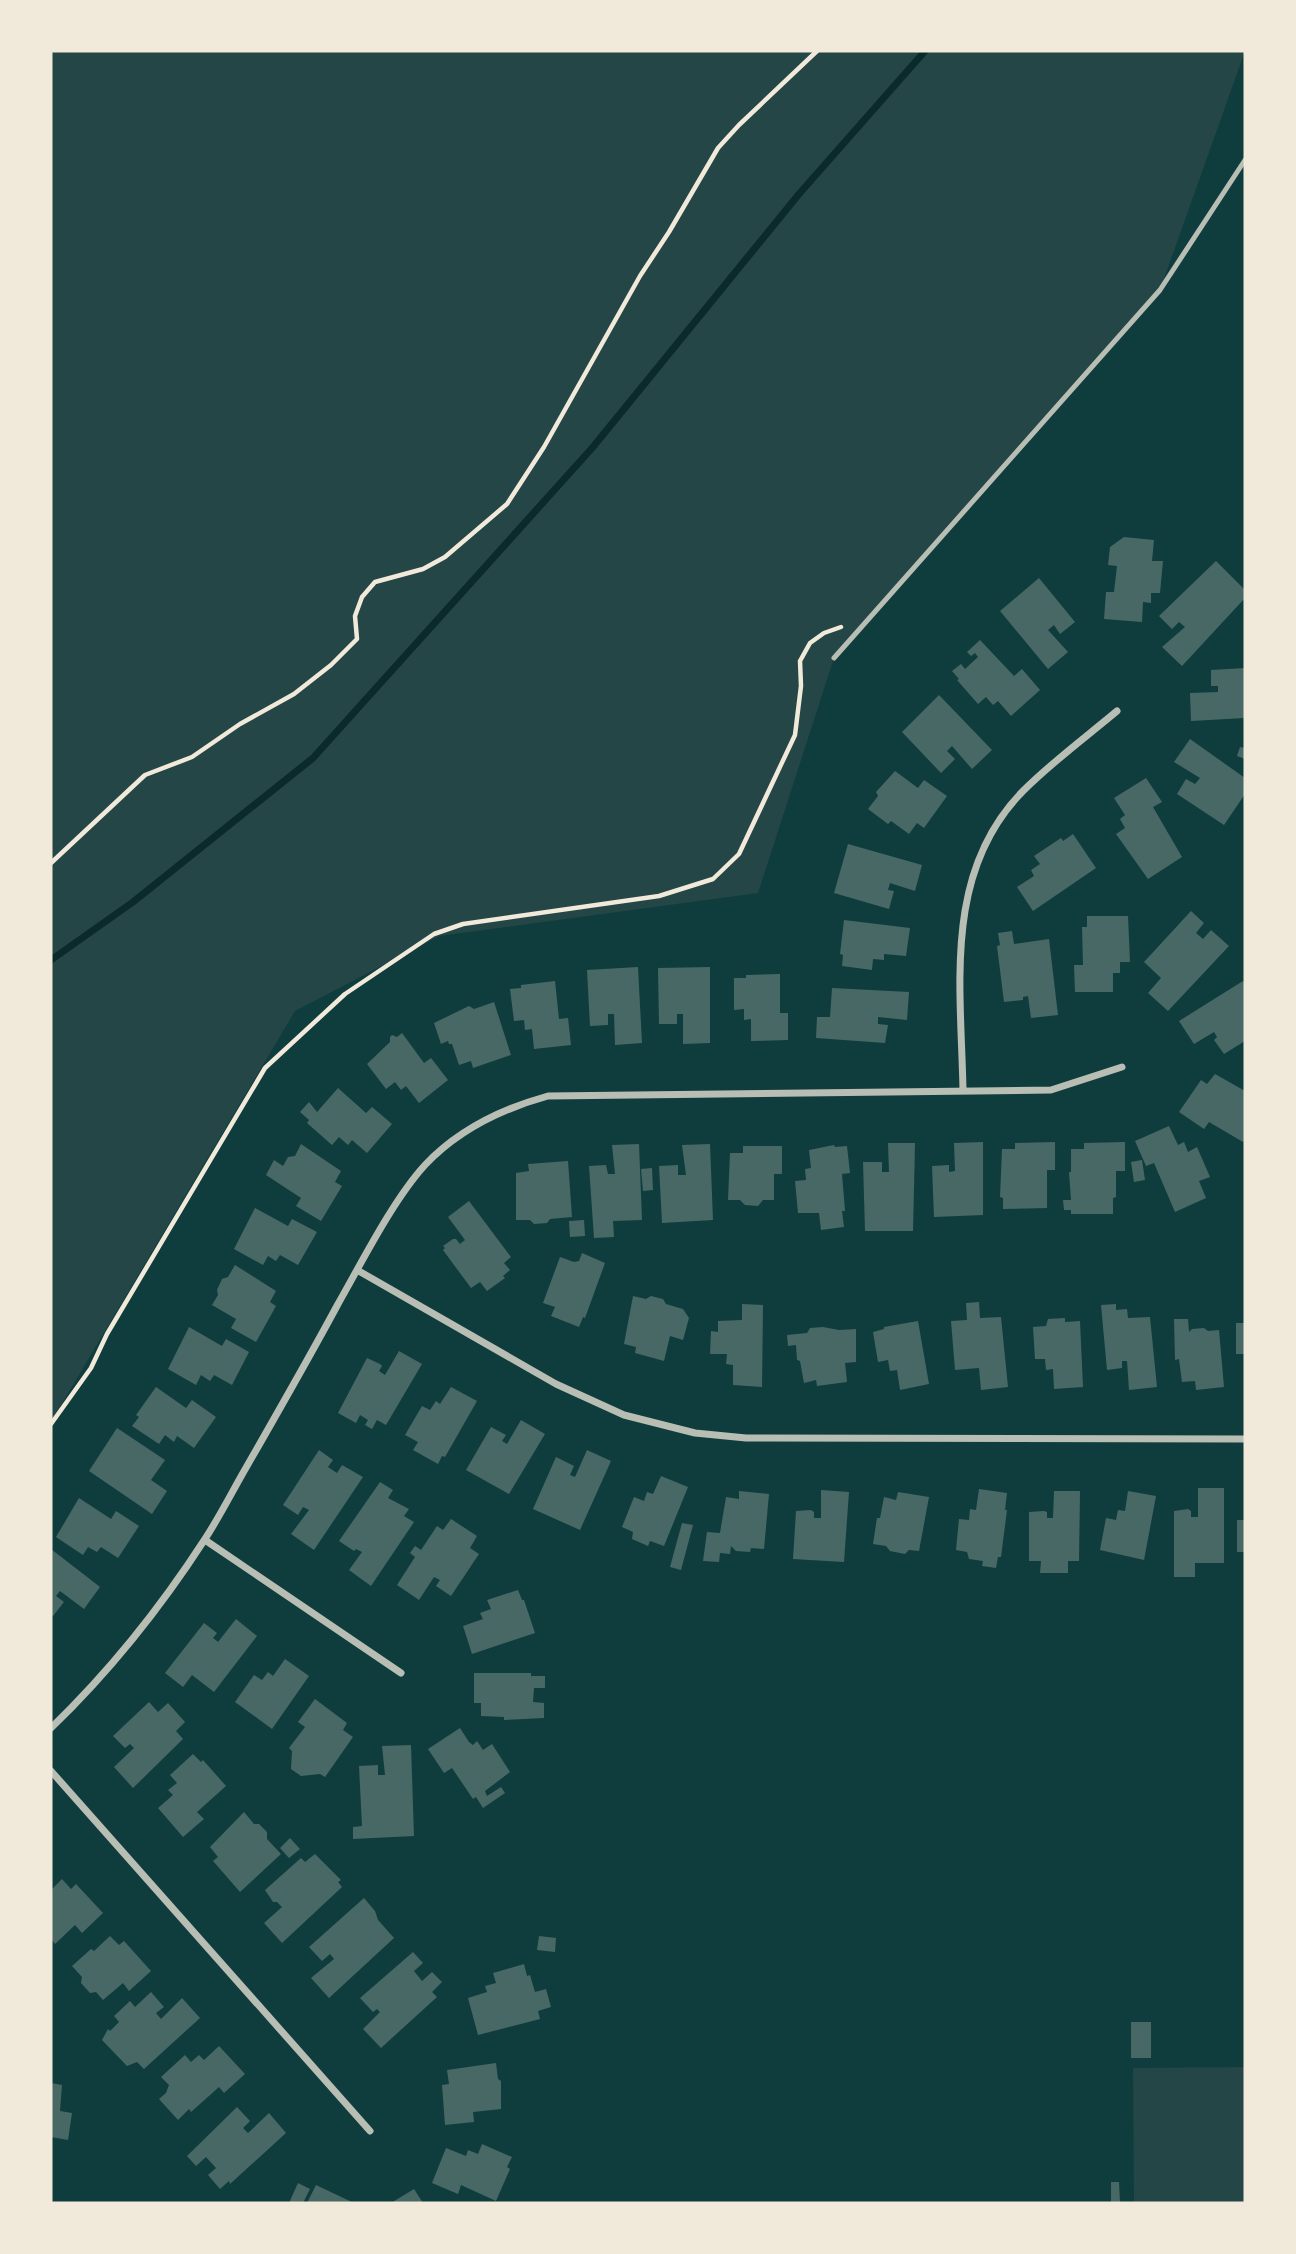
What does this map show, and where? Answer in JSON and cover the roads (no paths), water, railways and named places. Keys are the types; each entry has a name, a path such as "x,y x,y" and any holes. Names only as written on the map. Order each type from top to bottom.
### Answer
{"street":[{"path":"963,1090 962,924 972,876 981,853 992,831 1023,791 1117,711"},
{"path":"51,1728 107,1670 205,1540 357,1270 408,1187 446,1145 470,1128 494,1114 548,1096 1051,1090 1122,1067"},
{"path":"357,1270 556,1384 624,1415 695,1433 754,1438 1245,1439"},
{"path":"205,1540 401,1673"},
{"path":"51,1772 370,2131"}],"lane":[{"path":"834,658 1160,290 1245,160"}],"waterway":[{"path":"51,960 133,902 313,758 593,447 799,194 925,51"}]}
